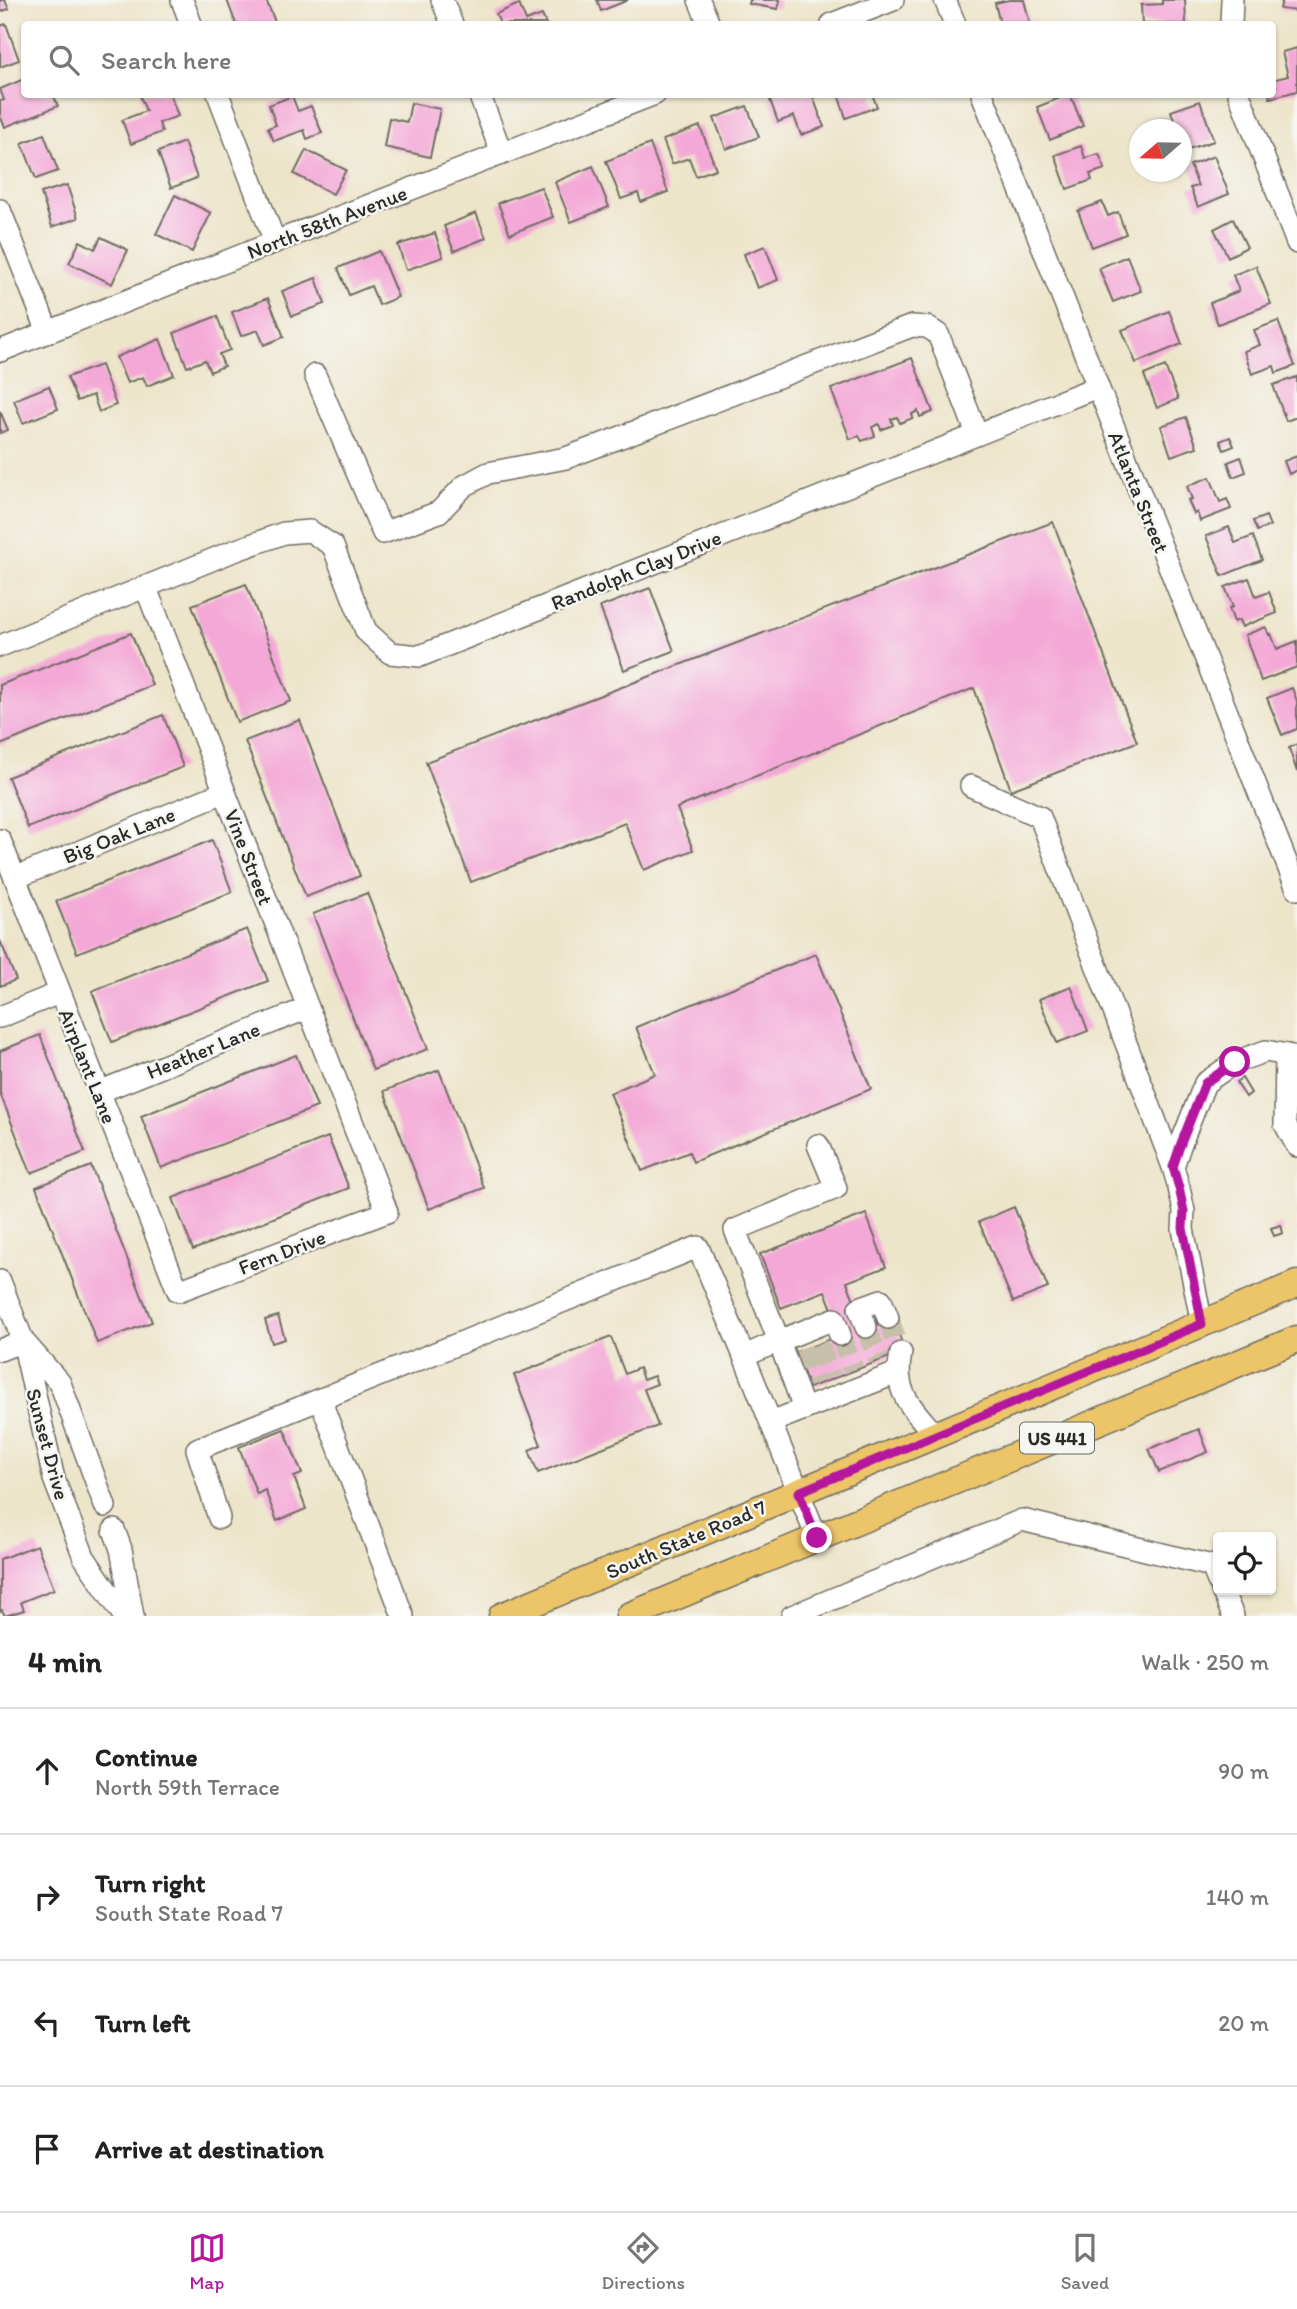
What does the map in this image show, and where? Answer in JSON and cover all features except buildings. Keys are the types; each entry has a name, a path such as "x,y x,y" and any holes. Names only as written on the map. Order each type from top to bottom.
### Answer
{"main road":[{"name":"South State Road 7","path":"502,1616 1297,1284"},
{"name":"US 441","path":"629,1616 1297,1339"}],"street":[{"path":"182,0 190,21"},
{"path":"442,0 451,21"},
{"path":"699,0 708,21"},
{"path":"840,21 893,0"},
{"path":"945,0 954,21"},
{"path":"1231,21 1232,0"},
{"path":"220,98 275,242"},
{"path":"481,98 502,154"},
{"name":"North 58th Avenue","path":"0,351 645,98"},
{"name":"Atlanta Street","path":"984,98 1297,889"},
{"path":"1242,98 1297,243"},
{"path":"0,210 48,332"},
{"path":"316,375 383,533 439,512 464,486 488,472 566,458 912,326 927,327 938,334 976,434"},
{"name":"Randolph Clay Drive","path":"146,588 284,533 310,531 333,547 366,631 390,653 420,656 1097,387"},
{"path":"0,646 146,588"},
{"name":"Vine Street","path":"146,588 387,1212"},
{"path":"971,786 1040,817 1173,1167 1184,1211 1183,1228 1202,1324"},
{"name":"Big Oak Lane","path":"15,878 224,793"},
{"name":"Airplant Lane","path":"0,840 178,1292"},
{"path":"0,1017 59,993"},
{"name":"Heather Lane","path":"99,1092 308,1008"},
{"path":"1173,1167 1205,1083 1235,1062 1266,1051 1291,1056 1285,1124 1295,1139"},
{"path":"818,1145 836,1188 735,1230 802,1339 823,1393"},
{"name":"Fern Drive","path":"178,1292 387,1212"},
{"path":"219,1518 197,1449 698,1247 817,1538"},
{"name":"Sunset Drive","path":"0,1281 23,1341 54,1479 84,1557 124,1616"},
{"path":"866,1327 859,1308 881,1300 888,1318"},
{"path":"744,1356 802,1339 834,1318 840,1335"},
{"path":"0,1350 23,1341"},
{"name":"Sunset Drive","path":"23,1341 60,1383 106,1506"},
{"path":"771,1422 823,1393 890,1366 906,1400 934,1434"},
{"path":"320,1399 403,1616"},
{"path":"61,1497 97,1483"},
{"path":"792,1616 1022,1520 1212,1566 1213,1568"},
{"path":"114,1530 121,1549 133,1616"},
{"path":"1224,1595 1233,1616"}],"tunnel":[{"path":"888,1318 901,1353"},
{"path":"866,1327 879,1360"},
{"path":"840,1335 853,1369"},
{"path":"818,1344 831,1377"},
{"path":"802,1349 816,1384"}],"route":[{"path":"817,1538 799,1492 1202,1324 1183,1228 1184,1211 1173,1167 1205,1083 1235,1062"}]}
